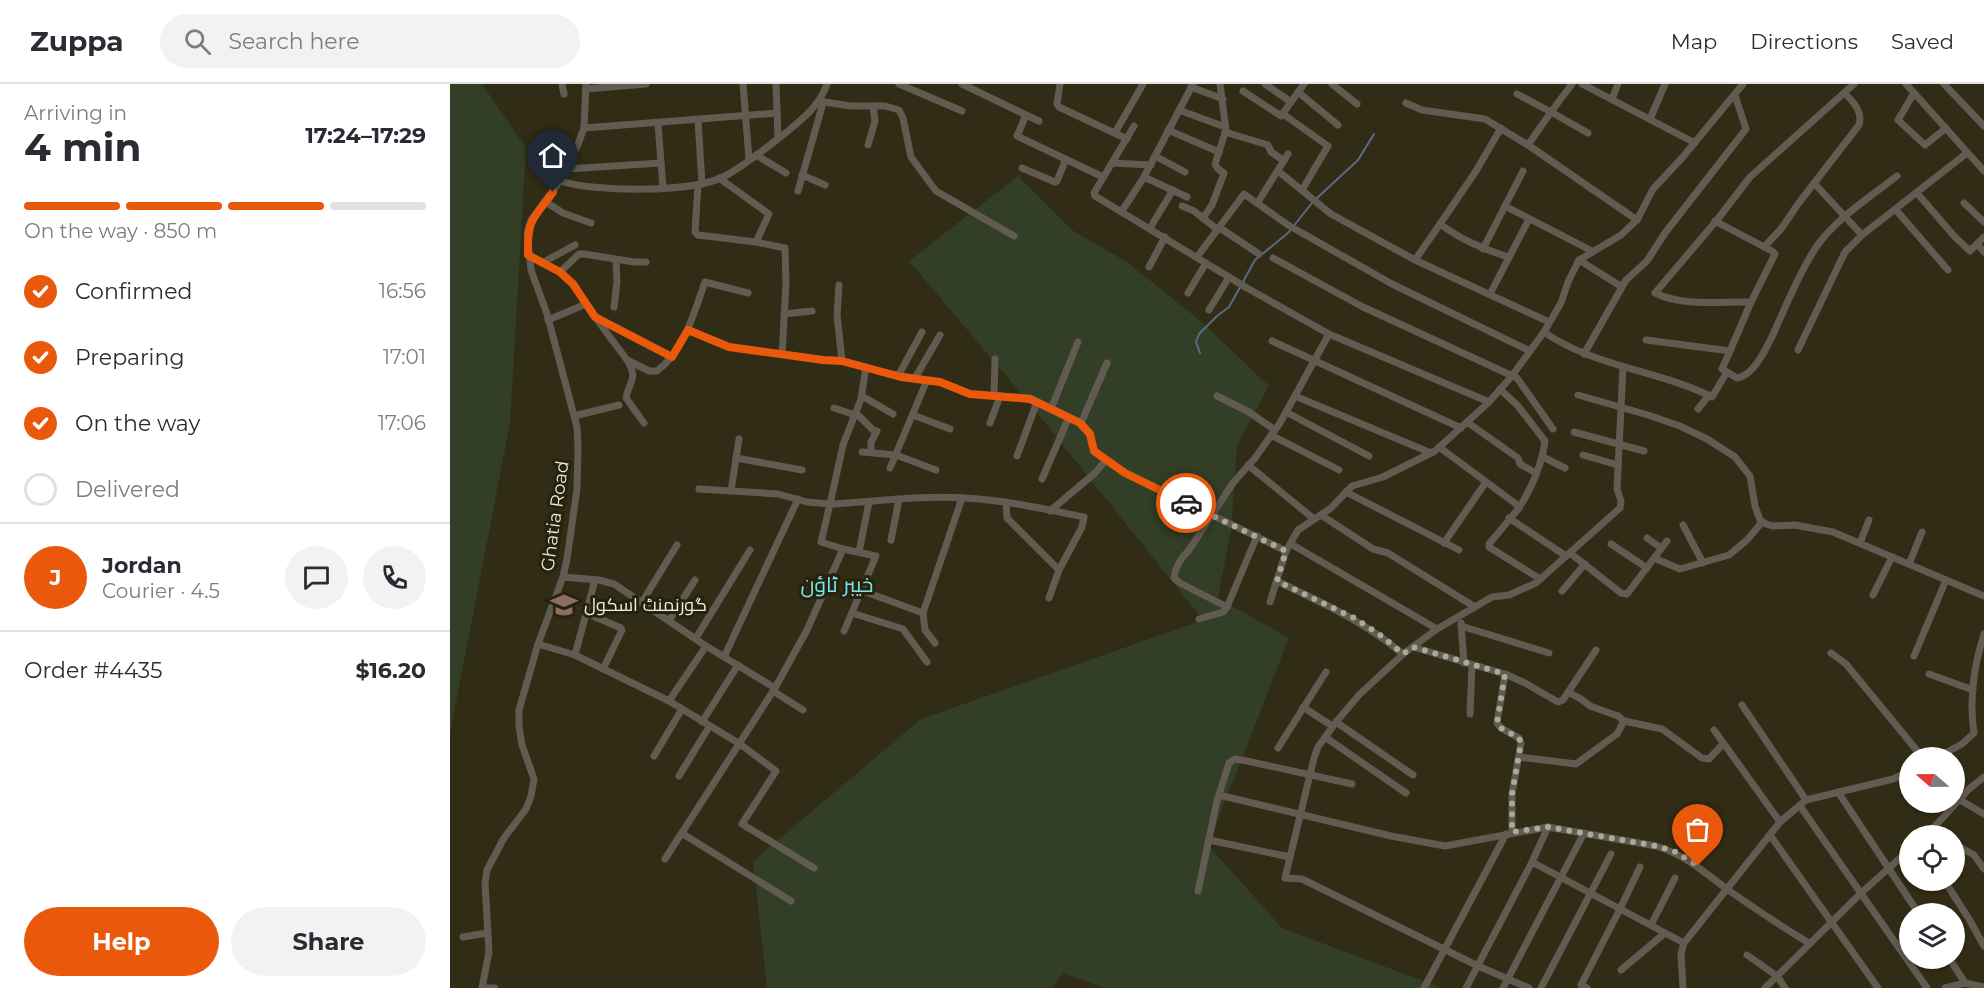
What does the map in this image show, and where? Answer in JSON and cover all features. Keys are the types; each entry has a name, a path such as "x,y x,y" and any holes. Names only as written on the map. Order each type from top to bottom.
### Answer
{"street":[{"path":"562,84 564,94"},
{"path":"586,86 646,84"},
{"path":"743,84 749,159"},
{"path":"776,84 778,138"},
{"path":"798,191 827,84"},
{"path":"899,84 962,111"},
{"path":"962,84 1040,120"},
{"path":"976,92 981,84"},
{"path":"1060,84 1057,104 1059,107 1127,139"},
{"path":"1115,134 1143,84"},
{"path":"1203,218 1212,205 1224,173 1215,164 1225,129 1220,84"},
{"path":"1265,84 1291,102"},
{"path":"1282,114 1304,84"},
{"path":"1332,84 1341,87 1357,104"},
{"path":"1528,145 1572,84"},
{"path":"1582,84 1695,143"},
{"path":"1612,99 1618,84"},
{"path":"1650,119 1665,84"},
{"path":"1270,602 1286,551 1298,530 1331,508 1352,486 1383,477 1431,453 1489,402 1511,377 1544,332 1561,303 1579,260 1621,235 1637,220 1653,189 1695,143 1743,84"},
{"path":"1751,302 1685,301 1655,293 1762,164 1854,84"},
{"path":"1906,84 1984,171"},
{"path":"1944,84 1984,126"},
{"name":"Ghatia Road","path":"482,988 489,952 485,883 487,870 504,838 526,809 531,796 534,779 522,745 519,710 537,644 563,577 577,489 578,448 574,416 548,320 531,270 527,233 531,220 546,202 567,169 584,128 586,86"},
{"path":"1122,211 1151,165 1192,86 1223,99"},
{"path":"1243,91 1279,115 1282,114 1328,146 1302,190"},
{"path":"1298,92 1338,125"},
{"path":"1914,93 1898,120 1925,145 1946,129"},
{"path":"1516,94 1588,133"},
{"path":"1764,247 1781,229 1858,125 1861,118 1854,102 1845,94"},
{"path":"1584,354 1626,280 1647,261 1665,233 1746,129 1735,95"},
{"path":"560,181 591,188 663,188 700,184 719,178 756,155 821,103 895,108 902,115 911,157 936,191 1014,236"},
{"path":"1406,103 1422,110 1485,119 1528,145 1637,220"},
{"path":"868,145 875,121 873,106"},
{"path":"1179,110 1268,145 1271,152 1286,158 1258,202"},
{"path":"584,128 777,113"},
{"path":"1026,115 1017,136 1103,177"},
{"path":"698,120 700,184 695,232 698,235 785,248 786,284 782,354"},
{"path":"658,124 663,188"},
{"path":"1134,126 1094,193 1095,196 1247,288 1329,334 1489,402"},
{"path":"1414,260 1476,171 1501,128"},
{"path":"1168,130 1219,152"},
{"path":"1798,350 1845,252 1862,235 1968,153"},
{"path":"756,155 786,172"},
{"path":"1155,156 1185,172"},
{"path":"1022,168 1055,182 1058,181 1066,159"},
{"path":"567,169 661,163"},
{"path":"1112,164 1151,165"},
{"path":"1278,171 1313,202 1331,214 1414,260 1550,322"},
{"path":"1483,249 1523,171"},
{"path":"802,175 825,185"},
{"path":"1715,221 1775,255 1722,367 1727,372 1741,378 1750,373 1770,341 1805,266 1818,245 1845,217 1897,176"},
{"path":"1144,177 1187,197"},
{"path":"719,178 769,214 756,242"},
{"path":"1814,183 1862,235"},
{"path":"1150,228 1173,190"},
{"path":"1917,193 1970,251 1984,237"},
{"path":"1197,257 1244,194 1288,225 1392,284 1530,351"},
{"path":"546,202 563,213 591,223"},
{"path":"1964,203 1984,222"},
{"path":"1182,206 1194,211 1259,254"},
{"path":"1505,207 1592,251"},
{"path":"1896,210 1948,270"},
{"path":"1490,294 1529,219"},
{"path":"1440,224 1455,235 1483,249 1508,257"},
{"path":"1149,267 1165,237"},
{"path":"1977,244 1984,252"},
{"path":"543,263 575,245"},
{"path":"560,272 579,254 646,262"},
{"path":"528,255 560,272 573,284 627,360 633,370 634,381 626,398 644,423"},
{"path":"1273,258 1363,307 1517,378 1553,429"},
{"path":"614,307 617,282 616,260"},
{"path":"1579,260 1622,287"},
{"path":"1188,293 1206,263"},
{"path":"1209,310 1229,277"},
{"path":"627,360 649,371 657,371 672,357 688,330 705,282 748,292"},
{"path":"839,285 837,315 842,361"},
{"path":"548,320 586,304"},
{"path":"784,314 812,311"},
{"path":"595,317 672,357"},
{"path":"688,330 729,347 842,361 898,376 940,382 970,394 1030,399 1080,423 1090,434 1094,451 1125,473 1286,551"},
{"path":"898,376 922,332"},
{"path":"1544,332 1584,354 1688,385 1709,395 1714,395 1727,372"},
{"path":"1227,607 1174,578 1182,557 1233,483 1273,433 1329,334"},
{"path":"915,378 940,335"},
{"path":"1646,340 1730,351"},
{"path":"1272,341 1314,362 1464,425 1518,458 1520,464 1536,473"},
{"path":"1050,409 1078,342"},
{"path":"990,423 997,396 995,359"},
{"path":"1080,423 1107,363"},
{"path":"844,630 863,591 876,556 821,542 843,445 862,396 866,367"},
{"path":"1529,988 1479,966 1302,879 1285,878 1318,747 1359,695 1403,654 1437,629 1492,597 1509,595 1540,579 1620,508 1621,501 1617,489 1623,367"},
{"path":"890,468 927,380"},
{"path":"1500,389 1518,406 1545,441 1543,457 1529,492 1489,547 1540,579"},
{"path":"1578,395 1660,418 1689,429 1735,458 1750,476 1755,506 1762,522 1773,526 1795,525 1820,529 1892,556 1984,596"},
{"path":"1698,409 1709,395"},
{"path":"862,396 893,414"},
{"path":"1216,396 1249,412 1273,433 1339,470"},
{"path":"1295,396 1431,453"},
{"path":"1017,456 1037,402"},
{"path":"574,416 619,405"},
{"path":"834,408 855,414 877,430 871,442 871,452"},
{"path":"1286,412 1369,456"},
{"path":"913,415 950,429"},
{"path":"1042,479 1069,417"},
{"path":"1574,432 1644,451"},
{"path":"731,491 739,439"},
{"path":"1439,447 1519,508"},
{"path":"862,453 896,454 936,470"},
{"path":"1583,455 1618,465"},
{"path":"1543,457 1565,468"},
{"path":"736,458 802,470"},
{"path":"1050,511 1095,473 1106,460"},
{"path":"1248,465 1317,517 1373,549 1388,553 1475,607"},
{"path":"1444,543 1486,482"},
{"path":"699,489 778,494 830,504 899,499 962,498 1006,502 1084,517 1082,527 1059,570 1049,598"},
{"path":"1346,492 1459,550"},
{"path":"935,643 925,630 923,613 962,498"},
{"path":"724,657 798,499"},
{"path":"891,540 899,499"},
{"path":"859,552 869,502"},
{"path":"1006,502 1007,518 1059,570"},
{"path":"1509,519 1585,564 1621,593 1627,594 1667,541"},
{"path":"1860,543 1869,520"},
{"path":"1654,558 1680,569 1729,555 1740,548 1762,522"},
{"path":"1683,525 1703,563"},
{"path":"1909,564 1922,532"},
{"path":"1199,619 1223,612 1227,607 1257,536"},
{"path":"1647,538 1661,548"},
{"path":"1291,544 1437,629"},
{"path":"1611,544 1647,568"},
{"path":"642,602 677,545"},
{"path":"665,859 774,690 807,630 843,549"},
{"path":"696,638 750,550"},
{"path":"1873,595 1892,556"},
{"path":"1562,591 1585,564"},
{"path":"563,577 614,584 803,710"},
{"path":"575,655 595,580"},
{"path":"670,620 694,580"},
{"path":"1914,656 1946,580"},
{"path":"1277,581 1354,618 1379,634 1403,654"},
{"path":"863,591 923,613"},
{"path":"586,613 622,630 603,669"},
{"path":"852,613 903,629 927,662"},
{"path":"1460,616 1468,664 1470,714"},
{"path":"1461,626 1549,653"},
{"path":"1974,733 1973,690 1984,636"},
{"path":"537,644 575,655 669,701 740,744 776,771 742,824 814,868"},
{"path":"669,701 706,646"},
{"path":"1413,647 1505,674 1558,702 1563,700 1596,650"},
{"path":"1831,653 1846,664 1914,747"},
{"path":"679,776 738,665"},
{"path":"1278,748 1326,672"},
{"path":"1424,988 1509,833 1512,794 1521,743 1519,738 1501,728 1497,723 1505,674"},
{"path":"1929,674 1973,690"},
{"path":"1568,692 1590,706 1618,716 1624,721 1662,729 1706,759 1709,759 1723,744"},
{"path":"1742,705 1860,894 1927,988"},
{"path":"1303,707 1334,724 1413,775"},
{"path":"654,756 682,709"},
{"path":"1519,757 1576,764 1617,734 1624,721"},
{"path":"1956,747 1984,727"},
{"path":"1714,730 1780,822"},
{"path":"1325,737 1406,793"},
{"path":"1198,891 1219,795 1229,763 1235,759 1352,784"},
{"path":"1683,988 1681,954 1684,943 1780,822 1803,803 1899,776"},
{"path":"1965,795 1984,777"},
{"path":"1838,792 1912,903"},
{"path":"1219,795 1391,836 1445,846 1548,827 1656,846 1674,851 1698,866 1768,919 1809,943"},
{"path":"1965,803 1984,814"},
{"path":"1936,825 1947,813"},
{"path":"1466,988 1548,827"},
{"path":"1503,988 1584,833"},
{"path":"683,834 791,901"},
{"path":"1770,835 1878,988"},
{"path":"1209,840 1290,857"},
{"path":"1965,850 1974,855 1984,868"},
{"path":"1540,988 1592,894 1611,854"},
{"path":"1765,988 1899,858"},
{"path":"1532,862 1684,943"},
{"path":"1582,987 1640,867"},
{"path":"1651,925 1675,879"},
{"path":"1951,891 1984,946"},
{"path":"463,937 488,933"},
{"path":"1621,970 1665,933"},
{"path":"1747,955 1777,976 1785,988"},
{"path":"1956,969 1965,983"},
{"path":"1945,988 1965,983 1984,987"},
{"path":"482,988 495,988"}],"green space":[{"path":"450,84 482,84 526,148 510,423 450,734"},
{"path":"1018,176 1072,230 1127,262 1203,323 1269,386 1237,445 1231,531 1218,598 1289,638 1208,845 1282,928 1442,988 1104,988 1063,973 1052,988 767,988 753,861 921,719 1203,620 1025,398 909,261"}],"waterway":[{"path":"1316,199 1358,160 1374,134"},
{"path":"1200,353 1196,342 1199,334 1229,307 1255,260 1288,233 1312,203"}],"way so far":[{"path":"1186,503 1286,551 1277,581 1354,618 1379,634 1403,654 1413,647 1505,674 1497,723 1501,728 1515,734 1521,743 1512,794 1512,832 1548,827 1656,846 1674,851 1698,866"}],"place":[{"name":"گورنمنٹ اسکول","path":"564,605"}],"district":[{"name":"خیبر ٹاؤن","path":"837,585"}],"route":[{"path":"553,192 531,220 527,233 528,255 560,272 573,284 595,317 672,357 688,330 729,347 842,361 901,377 940,382 970,394 1030,399 1084,426 1090,434 1094,451 1125,473 1186,503"}]}
